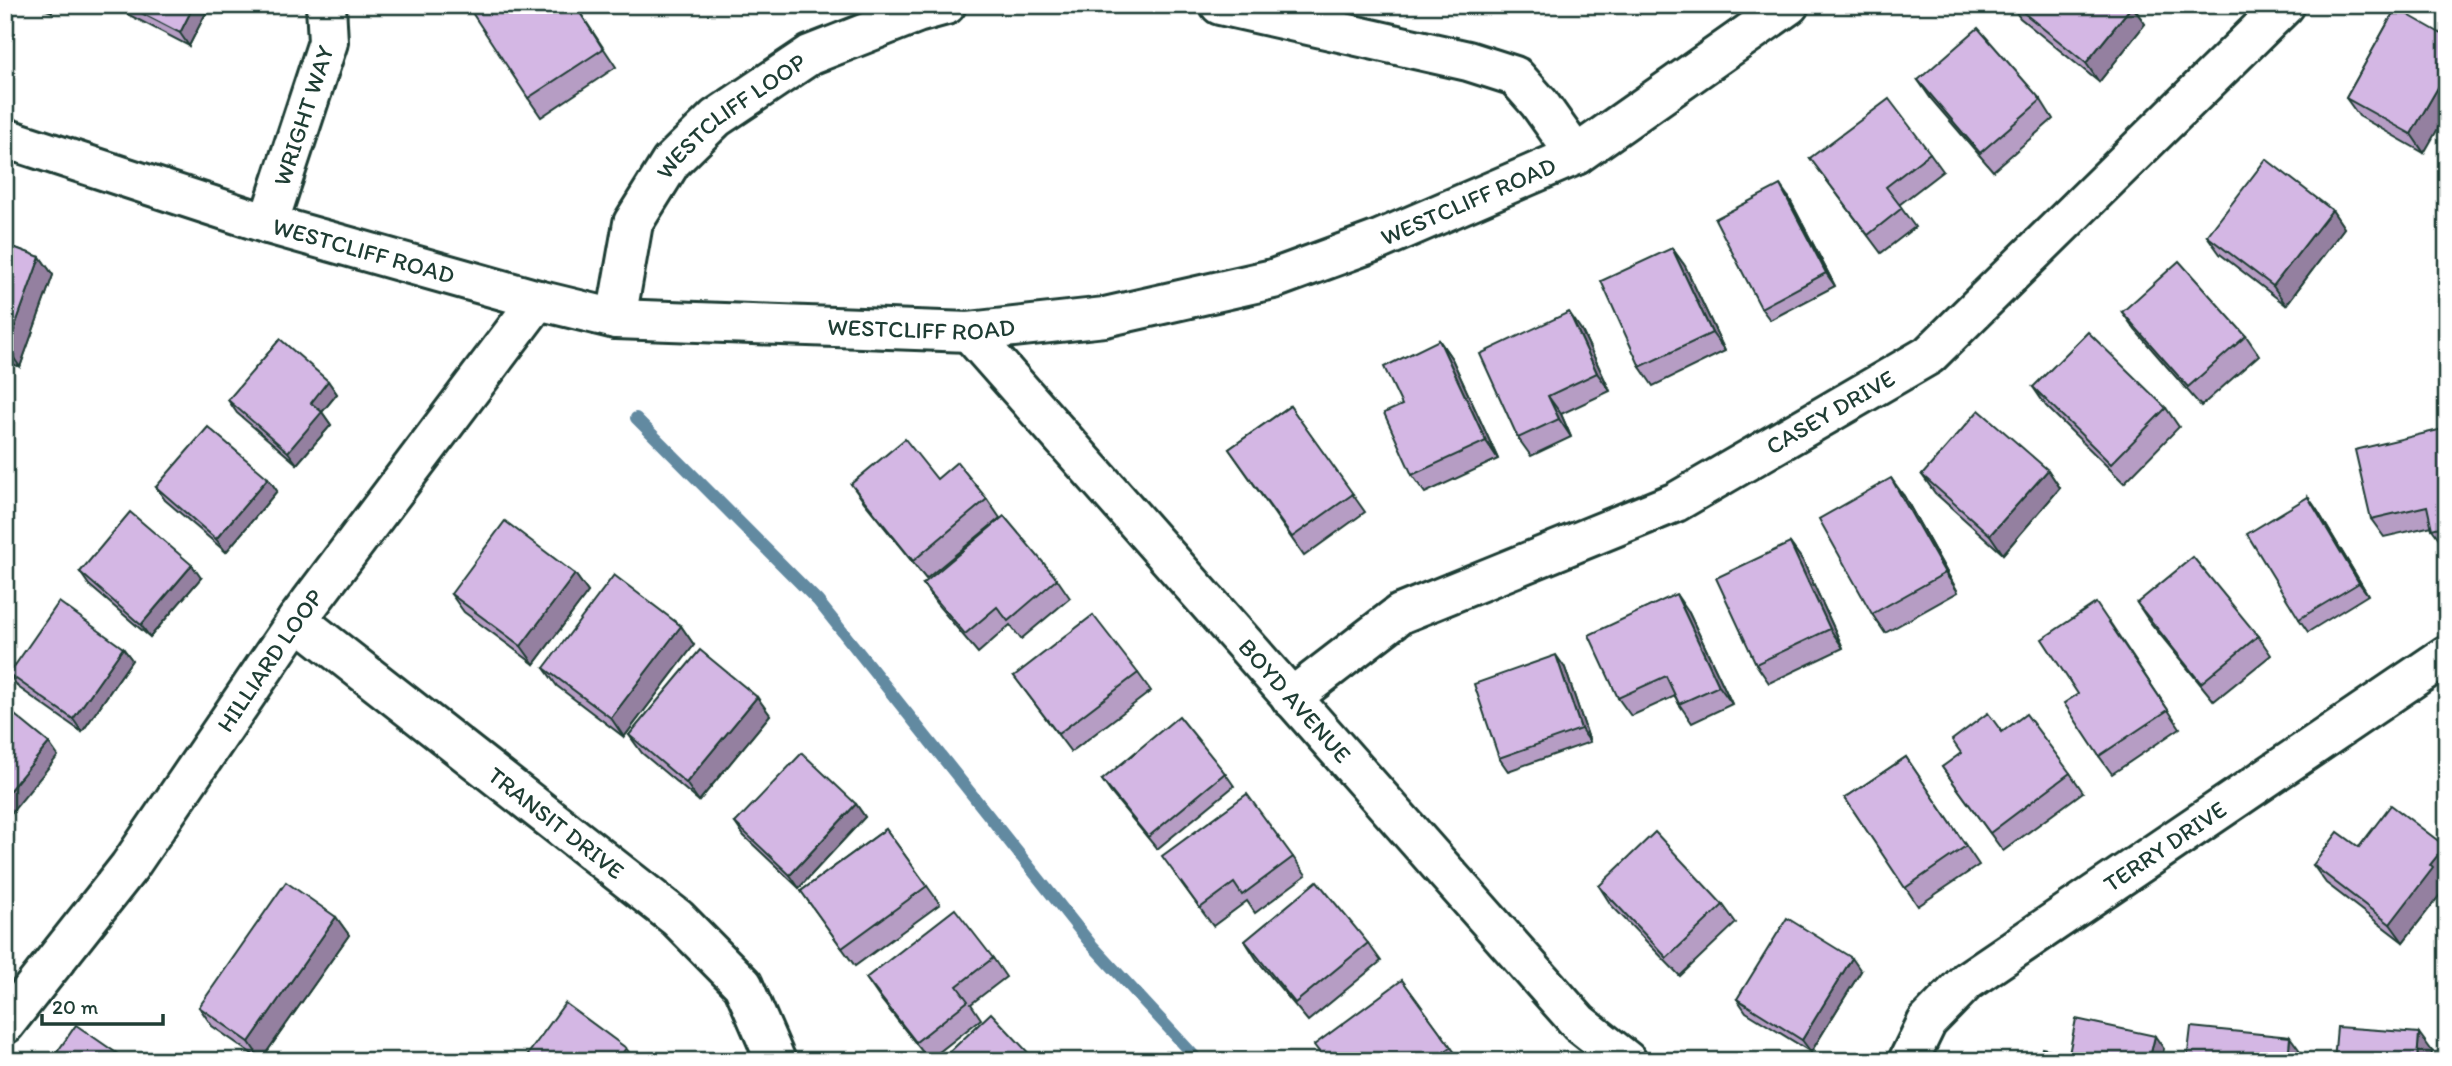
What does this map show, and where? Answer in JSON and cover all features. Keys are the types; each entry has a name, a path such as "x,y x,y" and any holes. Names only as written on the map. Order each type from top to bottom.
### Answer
{"street":[{"name":"WRIGHT WAY","path":"268,224 328,42 326,5"},
{"name":"WESTCLIFF LOOP","path":"616,319 634,223 671,162 716,118 810,55 917,13 946,5"},
{"path":"1220,5 1468,61 1515,76 1539,103 1576,155"},
{"name":"WESTCLIFF ROAD","path":"5,138 268,224 538,300 616,319 969,332 1105,317 1273,279 1379,240 1576,155 1789,5"},
{"name":"CASEY DRIVE","path":"1291,698 1400,614 1676,502 1928,355 2285,5"},
{"name":"HILLIARD LOOP","path":"5,1024 130,867 298,620 538,300"},
{"name":"BOYD AVENUE","path":"969,332 1579,1023 1627,1061"},
{"name":"TRANSIT DRIVE","path":"298,620 677,918 743,985 776,1061"},
{"name":"TERRY DRIVE","path":"1908,1061 1927,1021 1967,981 2447,655"}],"building":[{"path":"126,5 194,5 180,33"},
{"path":"467,5 575,5 603,49 528,98"},
{"path":"2014,5 2132,5 2132,6 2086,63"},
{"path":"2396,8 2447,37 2447,72 2411,134 2346,98"},
{"path":"1978,28 2041,100 1980,153 1918,80"},
{"path":"1889,99 1930,153 1886,187 1902,208 1868,235 1810,158"},
{"path":"2266,159 2332,210 2273,286 2207,236"},
{"path":"1780,185 1826,273 1761,308 1715,219"},
{"path":"5,244 40,257 7,348 5,348"},
{"path":"1672,248 1712,333 1640,367 1601,281"},
{"path":"2179,261 2246,336 2188,387 2122,312"},
{"path":"1569,312 1597,373 1548,396 1559,419 1518,438 1480,354"},
{"path":"2088,332 2166,408 2111,464 2033,387"},
{"path":"280,339 328,381 311,403 322,412 288,452 228,400"},
{"path":"1439,340 1486,441 1412,475 1384,413 1402,405 1384,367"},
{"path":"1290,406 1353,494 1292,537 1229,449"},
{"path":"1979,410 2048,470 1990,535 1922,475"},
{"path":"208,427 268,478 216,539 156,487"},
{"path":"2447,428 2447,525 2432,529 2427,506 2371,519 2355,450"},
{"path":"905,439 937,479 957,462 987,499 913,561 851,484"},
{"path":"1891,478 1945,573 1872,614 1819,519"},
{"path":"2308,497 2359,583 2299,619 2247,534"},
{"path":"130,512 192,565 141,625 80,572"},
{"path":"1004,516 1057,579 1008,621 997,607 965,634 923,584"},
{"path":"505,521 575,574 521,646 451,594"},
{"path":"1790,543 1830,629 1756,664 1716,578"},
{"path":"2193,557 2258,636 2201,683 2137,603"},
{"path":"614,575 681,626 611,718 544,668"},
{"path":"1676,594 1719,686 1679,704 1666,676 1618,698 1589,635"},
{"path":"59,602 123,648 73,719 9,674"},
{"path":"2096,603 2168,710 2099,756 2064,703 2078,694 2042,639"},
{"path":"1093,615 1138,673 1058,734 1014,676"},
{"path":"700,650 757,697 686,783 629,735"},
{"path":"1556,655 1581,729 1499,758 1474,684"},
{"path":"5,707 49,743 5,796"},
{"path":"1988,713 2002,732 2026,714 2070,773 1990,833 1942,767 1961,753 1952,740"},
{"path":"1179,716 1225,773 1148,837 1102,780"},
{"path":"802,753 856,804 790,875 735,823"},
{"path":"1906,757 1966,846 1905,888 1845,798"},
{"path":"1247,794 1293,857 1242,895 1234,883 1200,908 1162,856"},
{"path":"2391,805 2445,846 2430,865 2433,868 2390,924 2313,865 2338,832 2359,847"},
{"path":"886,829 927,886 842,948 801,891"},
{"path":"1655,832 1723,905 1667,958 1599,886"},
{"path":"1317,881 1368,943 1295,1003 1245,941"},
{"path":"286,882 336,917 249,1042 199,1007"},
{"path":"955,909 993,958 957,986 968,1001 916,1042 866,978"},
{"path":"1787,918 1852,958 1802,1040 1737,999"},
{"path":"1402,980 1451,1047 1432,1061 1326,1061 1314,1045"},
{"path":"565,1003 626,1048 617,1061 523,1061"},
{"path":"991,1013 1036,1061 940,1061"},
{"path":"2076,1019 2155,1036 2149,1061 2040,1061 2042,1048 2069,1054"},
{"path":"76,1025 128,1061 51,1061"},
{"path":"2191,1027 2290,1037 2288,1061 2187,1061"},
{"path":"2337,1027 2419,1033 2417,1061 2334,1061"}],"waterway":[{"path":"636,418 818,601 1090,943 1199,1061"}]}
